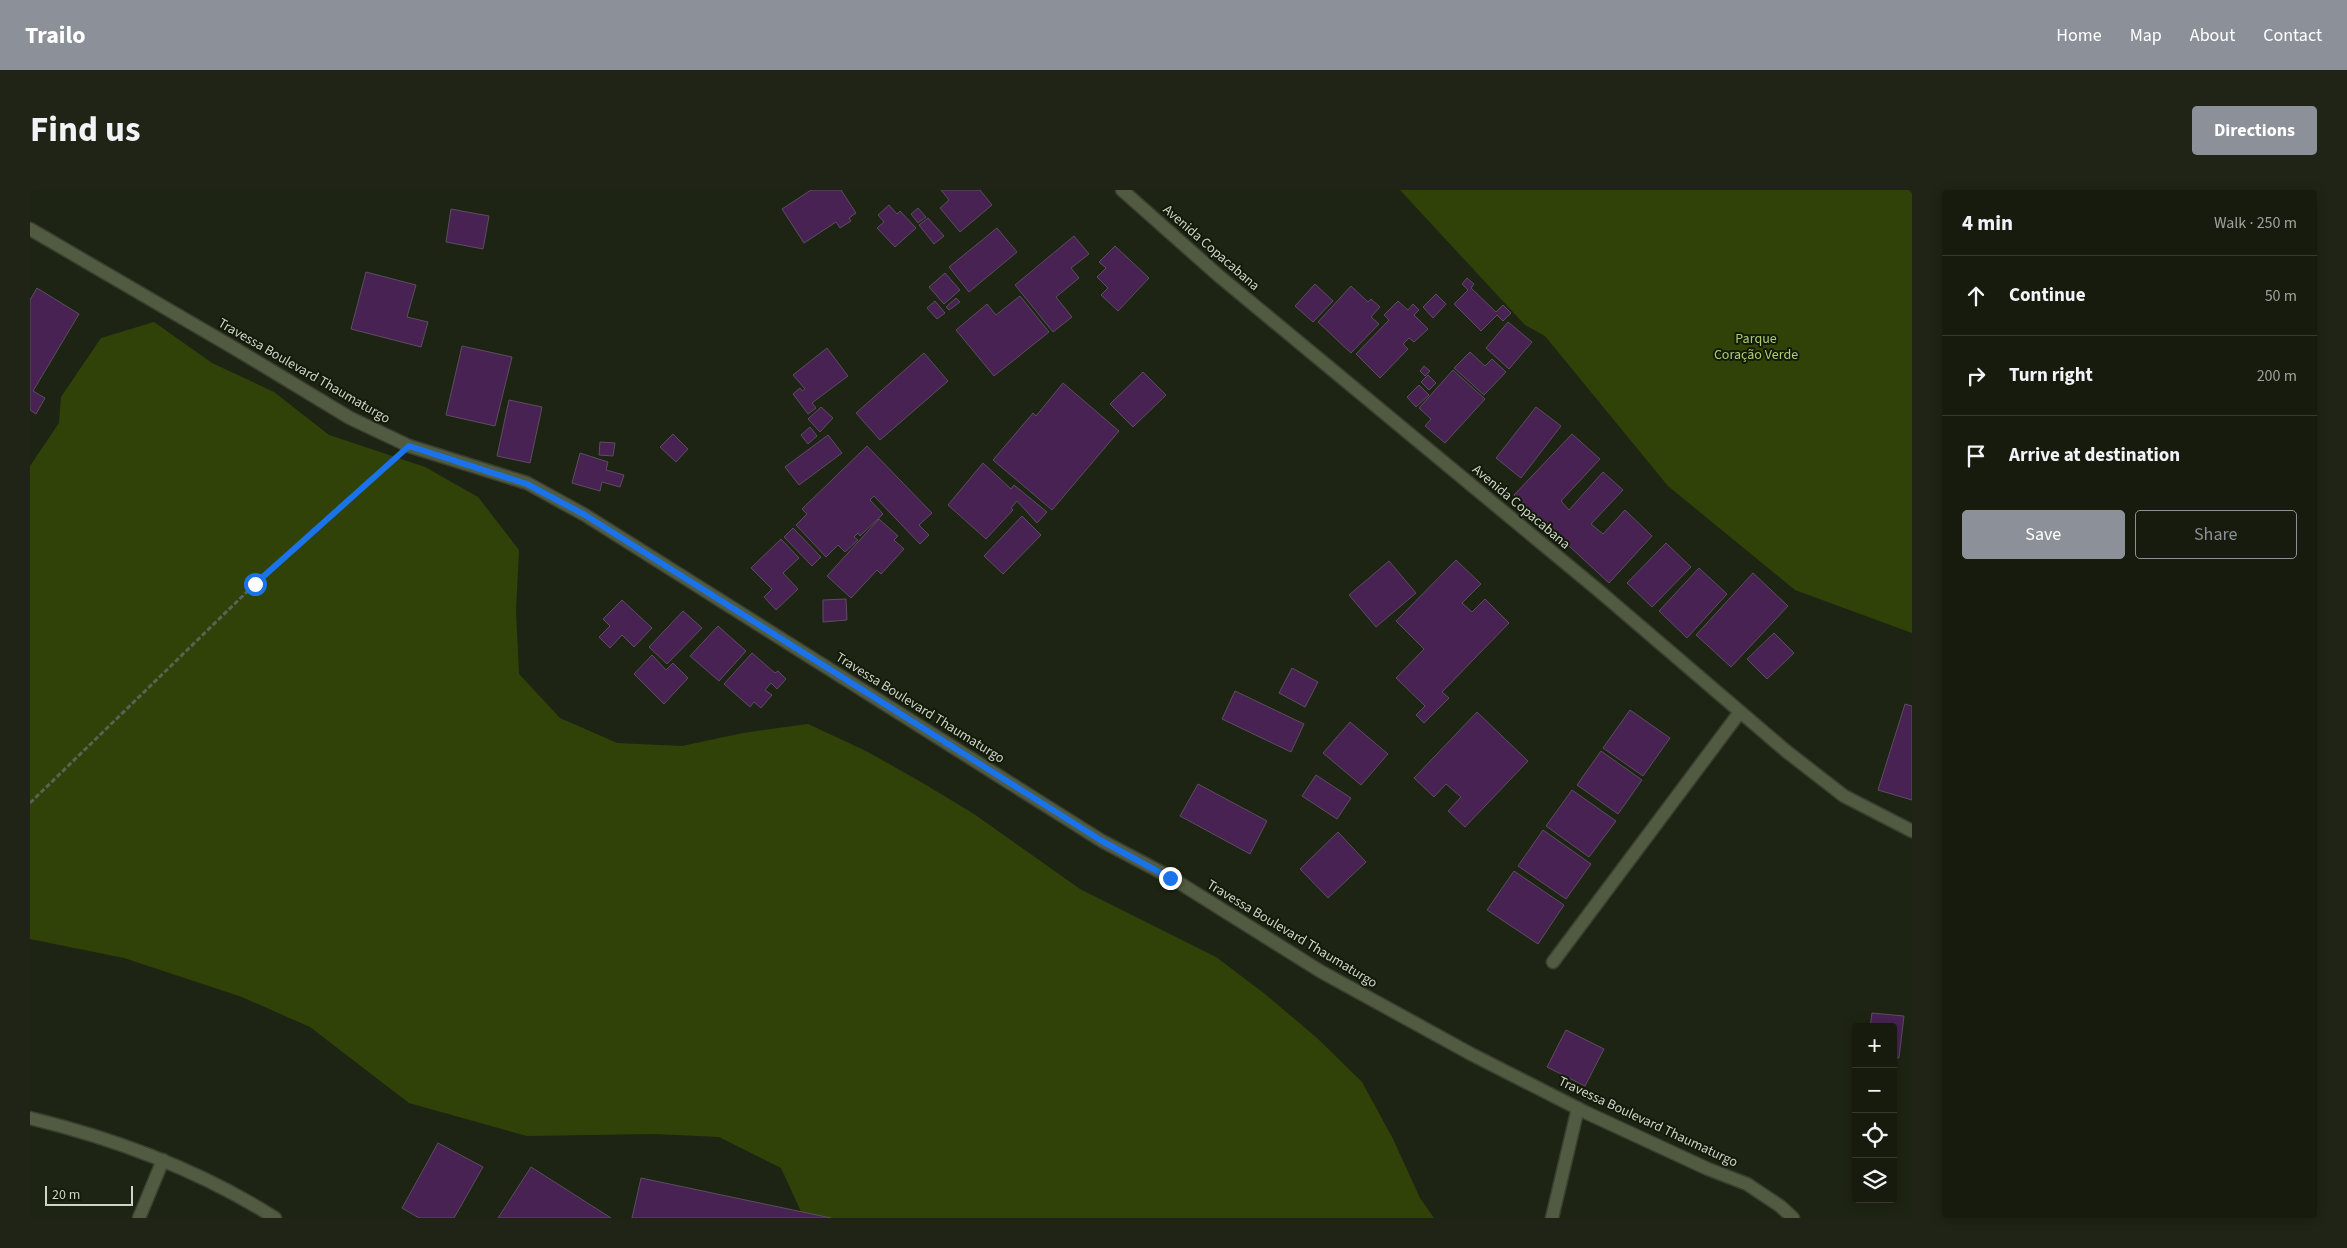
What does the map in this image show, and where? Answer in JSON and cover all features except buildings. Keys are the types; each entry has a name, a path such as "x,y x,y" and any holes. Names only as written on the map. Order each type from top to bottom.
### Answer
{"street":[{"name":"Avenida Copacabana","path":"1122,190 1218,276 1576,572 1740,712 1844,796 1912,831"},
{"name":"Travessa Boulevard Thaumaturgo","path":"30,230 234,348 350,418 409,446 527,484 585,515 1102,841 1229,913 1320,971 1471,1054 1578,1108 1708,1169 1747,1184 1780,1206 1793,1218"},
{"path":"1553,962 1740,712"},
{"path":"1552,1218 1578,1108"},
{"path":"30,1118 72,1128 163,1160 214,1183 275,1218"},
{"path":"140,1218 163,1160"}],"path":[{"path":"30,803 255,584 409,446"}],"green space":[{"name":"Parque Coração Verde","path":"1400,190 1912,190 1912,633 1795,590 1668,486 1545,336 1525,325"},
{"path":"154,322 212,363 274,392 329,435 425,467 478,497 519,550 516,611 519,674 560,718 617,743 682,746 743,733 808,724 866,751 921,782 974,814 1080,889 1216,957 1265,994 1317,1038 1362,1082 1393,1139 1420,1198 1434,1218 804,1218 781,1168 719,1137 654,1134 527,1136 409,1103 310,1027 242,997 124,958 30,939 30,466 59,423 61,397 101,338"}],"route":[{"path":"255,584 409,446 527,484 585,515 852,684 996,772 1102,841 1170,878"}]}
